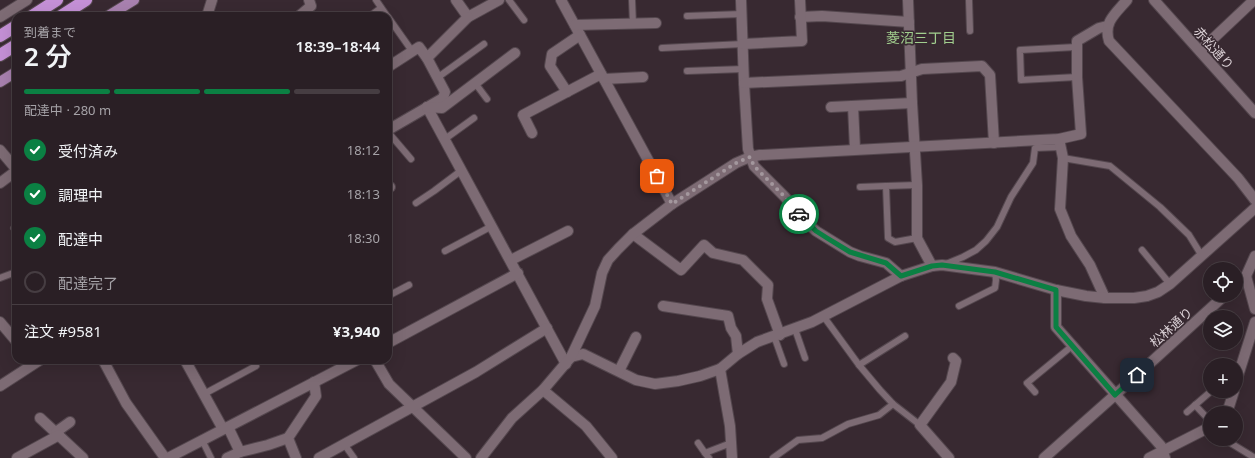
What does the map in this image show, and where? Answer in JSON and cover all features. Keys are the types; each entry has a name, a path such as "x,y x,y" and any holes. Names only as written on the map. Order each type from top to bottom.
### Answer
{"highway":[{"path":"38,12 57,0"},
{"path":"67,12 86,0"},
{"path":"0,36 12,28"},
{"path":"0,55 12,48"}],"main road":[{"path":"114,12 134,0"},
{"path":"0,82 12,74"}],"street":[{"path":"0,17 27,0"},
{"path":"208,12 212,0"},
{"path":"304,12 311,6 308,0"},
{"path":"456,0 468,17"},
{"path":"427,58 468,17 499,0"},
{"path":"561,0 672,204"},
{"path":"742,0 744,83 748,149 754,166 816,231 850,252 886,263 901,276"},
{"path":"743,44 802,41 800,0"},
{"path":"908,0 917,185 917,238 937,265"},
{"path":"1127,0 1112,17 1107,26 1109,40 1238,178 1255,200"},
{"name":"赤松通り","path":"1154,0 1255,113"},
{"path":"1200,51 1254,1"},
{"path":"800,17 822,16 908,22"},
{"path":"575,25 656,23"},
{"path":"482,458 512,418 543,390 568,361 595,306 602,273 608,260 633,234 672,204 736,163 750,157 760,155 915,146 994,143 1060,143 1081,134 1077,77 1077,41 1099,28 1107,26"},
{"path":"567,92 550,66 552,54 580,35"},
{"path":"392,64 419,47 427,58 445,92 443,98 392,129"},
{"path":"428,107 442,108 515,53"},
{"path":"744,83 901,76 922,69 982,66 990,75 994,143"},
{"path":"532,132 523,115 567,92 602,77 643,77"},
{"path":"831,107 912,103"},
{"path":"853,106 855,149"},
{"path":"428,107 518,273 546,328 568,361"},
{"path":"1060,143 1063,158 1060,209 1071,236 1090,265 1105,298"},
{"path":"0,150 12,165"},
{"path":"0,183 12,173"},
{"path":"568,361 583,354 636,380 656,384 700,376 720,369 738,354 757,342 777,336 824,317 901,276 937,265 995,272 1056,290 1086,296 1105,298 1134,298 1147,296 1158,292 1170,284 1255,208"},
{"path":"511,260 568,231"},
{"path":"633,234 681,270 704,245 713,253 743,260 768,285 767,299 777,336"},
{"path":"1243,279 1246,276 1255,256"},
{"path":"392,341 518,273"},
{"path":"1246,276 1255,309"},
{"path":"1056,290 1056,327 1161,446 1164,454"},
{"name":"松林通り","path":"1044,458 1217,302"},
{"path":"663,306 728,316 731,328 736,336 738,354"},
{"path":"0,322 12,336"},
{"path":"1243,360 1254,325"},
{"path":"319,458 476,372 546,328"},
{"path":"619,372 636,337"},
{"path":"949,458 920,425 951,382 956,361 953,358"},
{"path":"0,386 27,364"},
{"path":"105,364 126,402 163,457 202,440 348,364"},
{"path":"187,364 240,452"},
{"path":"377,364 389,384 466,458"},
{"path":"720,369 730,426 732,458"},
{"path":"227,458 240,452 288,438 316,396 314,382"},
{"path":"543,390 586,426 612,458"},
{"path":"40,418 83,458"},
{"path":"18,458 32,455 70,422"},
{"path":"1149,458 1164,454 1203,431"},
{"path":"288,438 296,458"}],"lane":[{"path":"376,0 384,12"},
{"path":"508,0 524,20"},
{"path":"632,0 633,24"},
{"path":"969,0 970,31"},
{"path":"376,12 381,8"},
{"path":"687,16 742,14"},
{"path":"392,23 412,51"},
{"path":"437,78 484,44"},
{"path":"662,48 743,44"},
{"path":"1076,47 1020,50 1021,80 1077,77"},
{"path":"687,71 744,69"},
{"path":"475,83 487,99"},
{"path":"445,139 474,118"},
{"path":"392,136 411,159"},
{"path":"937,265 963,257 976,250 986,241 994,232 1011,197 1033,163 1035,148 1060,143"},
{"path":"1063,158 1110,166 1160,207 1189,235 1202,256"},
{"path":"416,203 434,192 462,170"},
{"path":"860,188 917,185"},
{"path":"886,186 888,238 895,242 917,238"},
{"path":"445,251 492,226"},
{"path":"1142,250 1170,284"},
{"path":"959,306 995,288 995,272"},
{"path":"0,278 12,274"},
{"path":"392,294 409,285"},
{"path":"824,317 859,365 893,404 920,425"},
{"path":"795,329 805,358"},
{"path":"777,336 784,364"},
{"path":"859,365 905,336"},
{"path":"1035,392 1027,384 1072,346"},
{"path":"204,394 256,366"},
{"path":"1187,412 1203,398"},
{"path":"773,458 798,440 822,438 848,424 879,415 893,404"},
{"path":"1195,405 1203,414"},
{"path":"202,440 211,458"},
{"path":"698,443 707,455 731,443"},
{"path":"344,444 354,458"},
{"path":"1235,446 1255,458"}],"way so far":[{"path":"657,176 672,204 736,163 750,157 754,166 784,196 799,214"}],"district":[{"name":"菱沼三丁目","path":"921,38"}],"route":[{"path":"799,214 816,231 850,252 886,263 901,276 932,266 942,265 995,272 1056,290 1056,327 1115,395 1137,375"}]}
